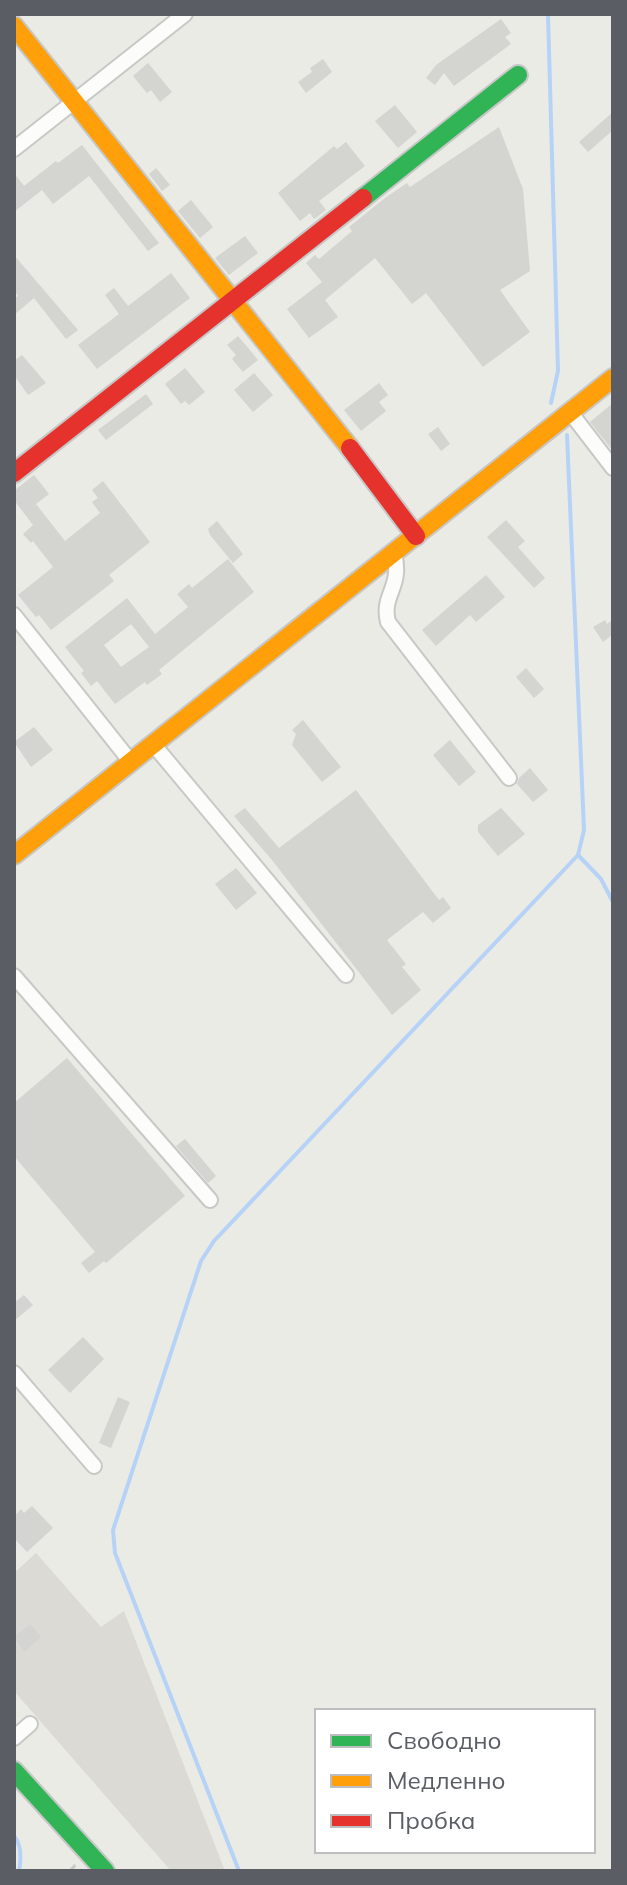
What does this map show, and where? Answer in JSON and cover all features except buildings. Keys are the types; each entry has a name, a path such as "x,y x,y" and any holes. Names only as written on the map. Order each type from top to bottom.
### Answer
{"street":[{"path":"14,149 185,14"},
{"path":"14,26 354,453 416,536"},
{"path":"14,473 518,75"},
{"path":"14,855 613,378"},
{"path":"570,412 613,468"},
{"path":"394,553 398,577 386,606 388,622 509,778"},
{"path":"14,615 131,762"},
{"path":"153,744 346,975"},
{"path":"14,976 210,1200"},
{"path":"14,1373 94,1466"},
{"path":"14,1738 30,1724"},
{"path":"14,1771 105,1871"}],"shaded area":[{"path":"36,1553 101,1627 124,1611 225,1871 171,1871 14,1691 14,1573"}],"waterway":[{"path":"548,14 558,371 551,403"},
{"path":"239,1871 115,1553 113,1530 201,1261 214,1241 578,855 584,830 567,435"},
{"path":"578,855 601,879 613,902"},
{"path":"14,1836 20,1848 19,1871"}],"traffic: fast":[{"path":"363,198 518,75"},
{"path":"14,1771 105,1871"}],"traffic: slow":[{"path":"14,26 350,448"},
{"path":"14,855 613,378"}],"traffic: jam":[{"path":"14,473 363,198"},
{"path":"350,448 416,536"}]}
